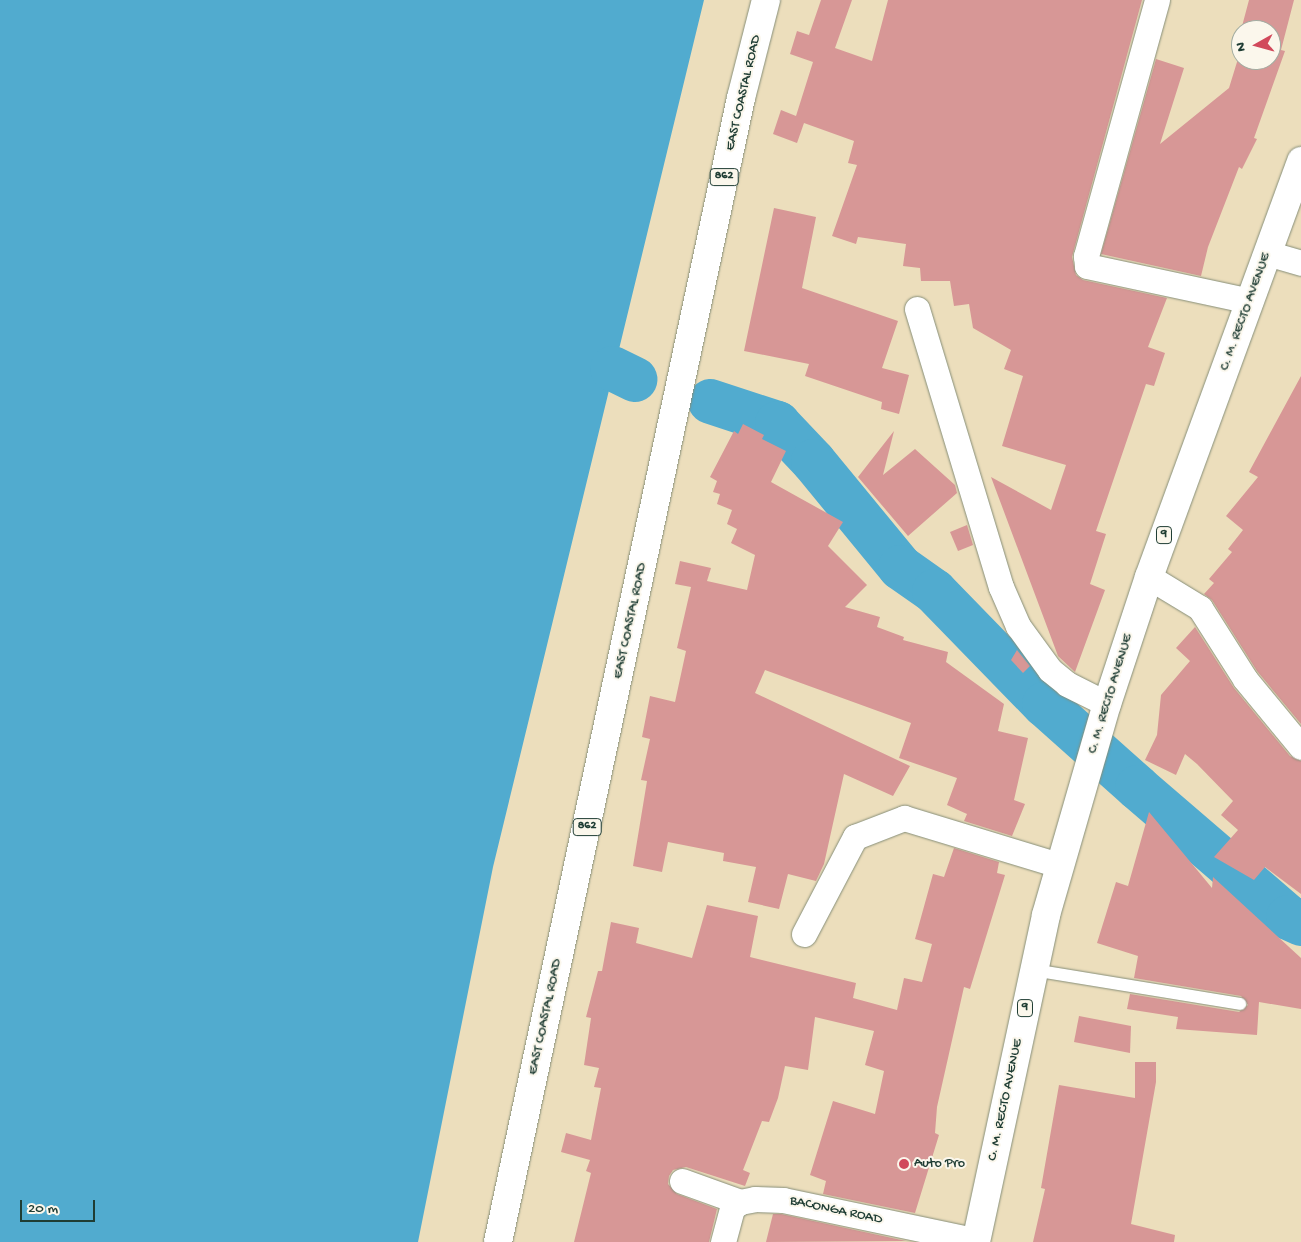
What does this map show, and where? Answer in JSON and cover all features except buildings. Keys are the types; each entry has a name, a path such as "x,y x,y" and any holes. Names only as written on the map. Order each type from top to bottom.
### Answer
{"main road":[{"name":"EAST COASTAL ROAD","path":"498,1242 688,356 739,106 766,0"},
{"name":"C. M. RECTO AVENUE","path":"976,1241 1034,970 1059,865 1104,713 1149,577 1301,161"}],"street":[{"path":"1157,0 1086,256 1087,266 1250,301"},
{"path":"1267,254 1301,263"},
{"path":"917,309 1001,587 1018,626 1050,670 1104,713"},
{"path":"1149,577 1200,608 1245,679 1301,747"},
{"path":"804,934 855,837 904,818 1059,865"},
{"path":"682,1181 740,1202 728,1218 723,1242"},
{"name":"BACONGA ROAD","path":"740,1202 783,1200 976,1241"}],"lane":[{"path":"1034,970 1240,1004"}],"water":[{"path":"0,0 704,0 493,867 418,1242 0,1242"}],"waterway":[{"path":"612,368 635,379"},
{"path":"710,401 777,423 813,461 900,567 934,591 1044,704 1137,787 1288,917 1301,923"}],"place":[{"name":"Auto Pro","path":"904,1164"}]}
